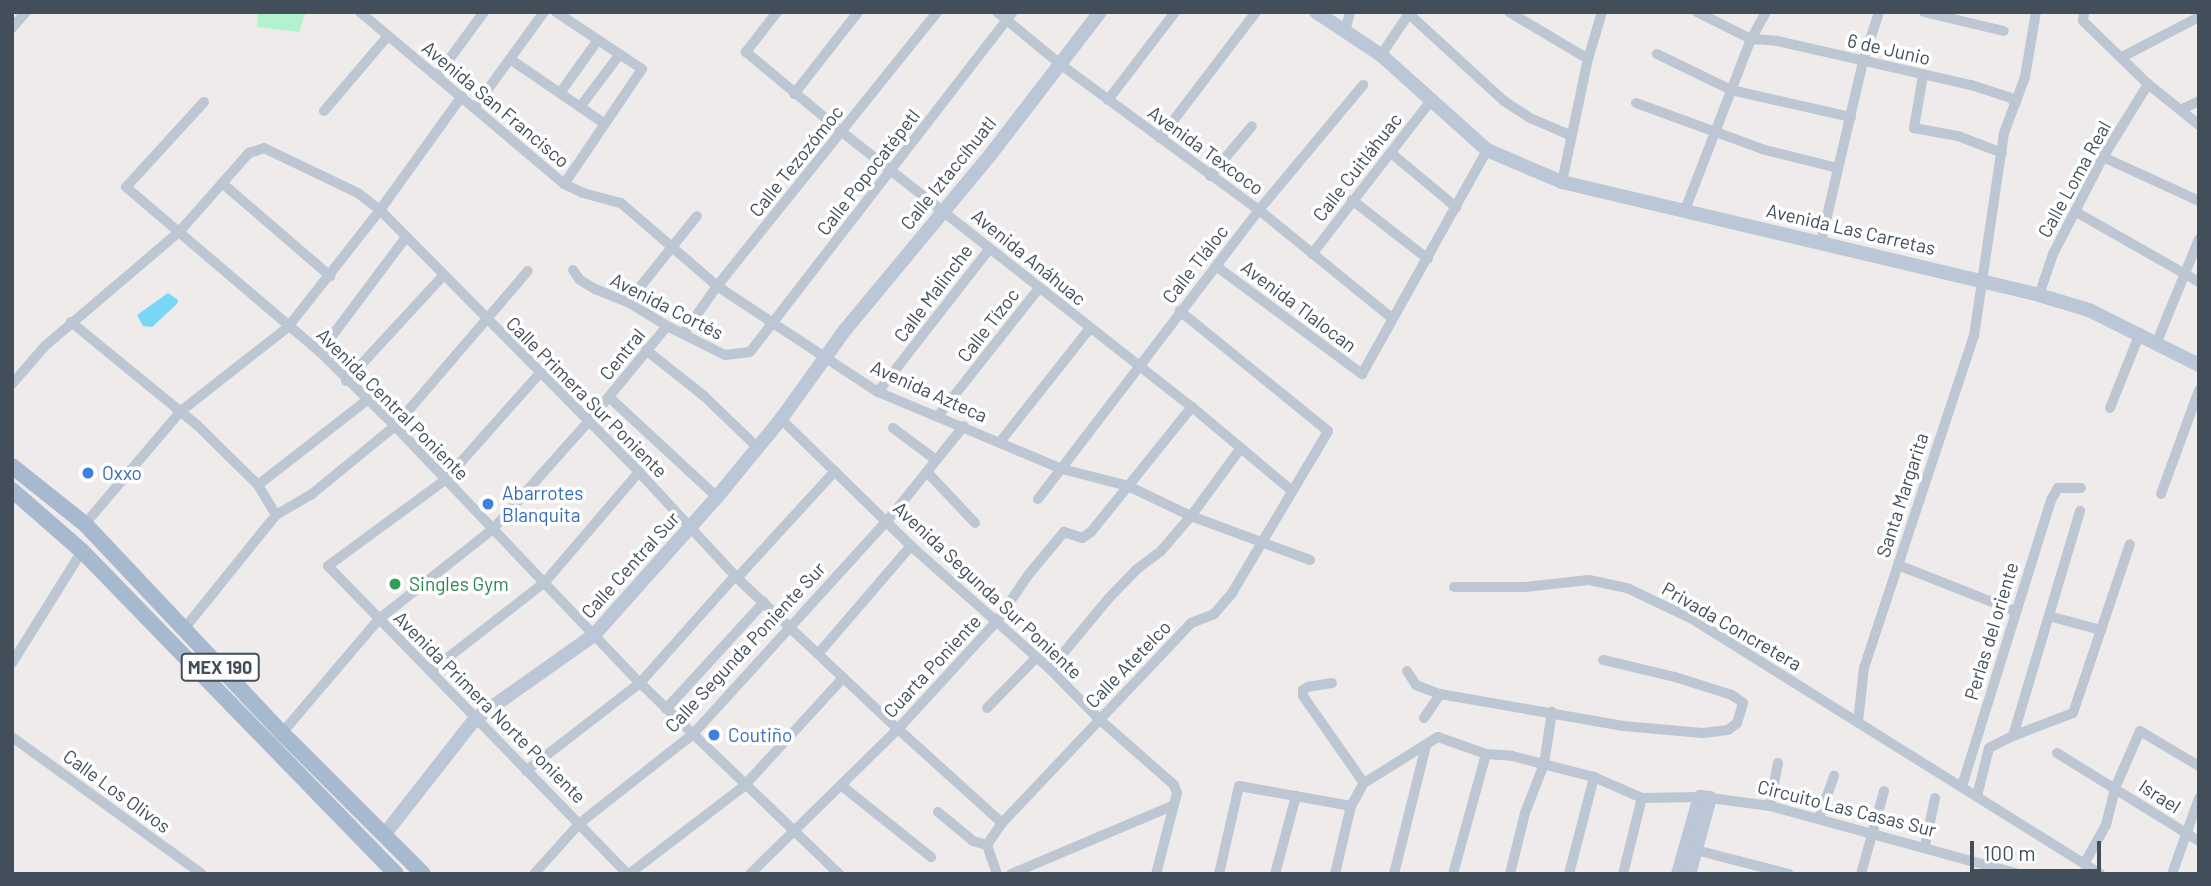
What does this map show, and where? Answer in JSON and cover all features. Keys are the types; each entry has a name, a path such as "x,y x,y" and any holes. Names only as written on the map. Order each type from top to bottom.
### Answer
{"main road":[{"name":"MEX 190","path":"12,466 85,524 282,733 423,874"},
{"name":"MEX 190","path":"12,490 82,551 396,874"}],"street":[{"path":"12,28 26,12"},
{"name":"Avenida San Francisco","path":"360,12 564,184 583,193 621,203"},
{"path":"437,76 484,12"},
{"path":"475,107 544,12"},
{"path":"556,12 642,69 564,184"},
{"name":"Avenida Anáhuac","path":"778,12 746,52 794,94 1192,407 1291,491"},
{"path":"794,94 859,12"},
{"name":"Calle Tezozómoc","path":"684,333 717,286 937,12"},
{"name":"Avenida Texcoco","path":"997,12 1010,16 1060,64 1259,210 1392,318"},
{"name":"Calle Iztaccíhuatl","path":"825,358 1100,12"},
{"path":"1108,100 1175,12"},
{"path":"1160,138 1256,12"},
{"name":"Avenida Las Carretas","path":"1316,12 1381,55 1430,102 1487,150 1562,182 2039,295 2089,310 2140,333 2199,365"},
{"path":"1345,32 1350,12"},
{"path":"1509,12 1588,59"},
{"path":"1562,182 1570,135 1602,12"},
{"name":"6 de Junio","path":"1697,12 1751,39 1777,41 1972,85 2009,97 2016,103"},
{"path":"1685,210 1751,39 1766,12"},
{"path":"1821,242 1863,61 1880,12"},
{"path":"1924,12 2004,31"},
{"name":"Santa Margarita","path":"1858,722 1864,668 1974,336 1980,279 2004,133 2025,77 2035,12"},
{"path":"2084,12 2083,22 2148,84 2199,125"},
{"path":"1381,55 1409,13 1504,101 1531,118 1570,135"},
{"name":"Calle Popocatépetl","path":"750,352 1010,16"},
{"path":"2122,57 2199,17"},
{"path":"324,111 387,37"},
{"path":"560,93 598,40"},
{"path":"580,107 620,54"},
{"path":"1657,54 1731,90 1851,117"},
{"path":"510,59 605,124"},
{"path":"1923,75 1914,128 1958,136 2002,153"},
{"name":"Calle Loma Real","path":"2039,295 2053,254 2103,157 2148,84"},
{"name":"Calle Tláloc","path":"1038,499 1141,368 1180,311 1259,210 1363,85"},
{"path":"85,524 181,411 288,327 380,210 462,96"},
{"path":"2182,109 2199,101"},
{"name":"Avenida Central Poniente","path":"204,102 126,187 320,352 346,381 395,426 640,684 794,834 839,874"},
{"name":"Calle Cuitláhuac","path":"1312,254 1430,102"},
{"path":"1636,103 1765,150 1838,168"},
{"path":"1210,176 1251,126"},
{"name":"Calle Primera Sur Poniente","path":"222,183 249,153 264,148 332,178 358,192 380,210 639,472 736,577 1002,822"},
{"path":"1392,318 1428,259 1487,150"},
{"path":"1391,153 1456,207"},
{"path":"2103,157 2199,201"},
{"path":"12,384 45,346 71,322 179,232 222,183 330,276"},
{"path":"1352,200 1428,259"},
{"name":"Avenida Azteca","path":"621,203 717,286 878,391 1062,469 1128,486 1191,516 1310,560"},
{"path":"2076,212 2199,282"},
{"path":"628,302 696,216"},
{"path":"320,352 406,237"},
{"path":"2156,344 2183,272 2199,239"},
{"name":"Calle Malinche","path":"878,391 990,248"},
{"name":"Avenida Tlalocan","path":"1216,266 1362,374 1392,318"},
{"name":"Avenida Cortés","path":"573,270 588,284 628,302 667,326 725,355 750,352"},
{"path":"184,629 276,515 312,494 395,426 488,321 528,271"},
{"path":"346,381 443,276"},
{"name":"Calle Tízoc","path":"938,416 1039,288"},
{"name":"Calle Atetelco","path":"987,845 1002,822 1191,623 1214,614 1232,593 1328,431 1180,311"},
{"path":"71,322 181,411 258,485 276,515"},
{"name":"Central","path":"282,733 379,619 493,529 588,422 667,326"},
{"path":"1000,442 1090,328"},
{"path":"2110,408 2140,333"},
{"path":"646,349 704,396 758,447"},
{"name":"Calle Central Sur","path":"384,835 475,719 594,635 717,497 781,419 825,358"},
{"path":"446,480 540,373"},
{"path":"2161,494 2199,390"},
{"path":"609,397 717,497"},
{"path":"258,485 367,400"},
{"path":"1128,486 1192,407"},
{"name":"Avenida Segunda Sur Poniente","path":"781,419 911,546 1050,669 1099,719 1174,785 1177,793 1174,805"},
{"name":"Calle Segunda Poniente Sur","path":"534,874 580,823 693,734 887,521 964,426"},
{"path":"893,428 936,460"},
{"path":"1050,669 1109,598 1137,569 1161,551 1191,516 1241,448"},
{"path":"526,771 640,684 835,471"},
{"path":"432,670 545,582 639,472"},
{"path":"927,472 975,523"},
{"name":"Avenida Primera Norte Poniente","path":"446,480 328,566 628,874"},
{"name":"Cuarta Poniente","path":"750,874 794,834 898,729 996,622 1029,574 1064,532 1082,538 1091,532 1128,486"},
{"name":"Perlas del oriente","path":"1962,786 2051,500 2058,488 2081,488"},
{"path":"2013,736 2080,511"},
{"path":"1978,796 1989,748 2073,713 2130,544"},
{"path":"818,654 911,546"},
{"path":"12,663 82,551"},
{"path":"1898,565 2015,611"},
{"name":"Privada Concretera","path":"1454,587 1525,587 1589,580 1627,589 1694,620 1978,796 2096,873"},
{"path":"666,709 764,602"},
{"path":"2049,616 2101,630"},
{"path":"987,708 1036,658"},
{"path":"1407,671 1416,685 1440,694 1623,726 1703,733 1728,730 1737,723 1743,703 1732,695 1675,677 1603,660"},
{"path":"628,874 744,786 843,678"},
{"path":"1332,683 1308,687 1303,690 1303,696 1364,783 1351,806 1335,874"},
{"path":"1424,718 1440,694"},
{"path":"1510,874 1525,813 1544,764 1552,712"},
{"name":"Israel","path":"2084,864 2106,825 2115,788 2140,731 2199,766"},
{"name":"Calle Los Olivos","path":"12,737 202,874"},
{"name":"Circuito Las Casas Sur","path":"1364,783 1426,747 1438,737 1486,754 1544,764 1594,777 1642,798 1705,798 1770,806 1925,846 2019,874"},
{"path":"1394,874 1426,747"},
{"name":"Israel","path":"2057,753 2199,841"},
{"path":"1453,874 1486,754"},
{"path":"1770,806 1778,763"},
{"path":"1819,818 1834,776"},
{"path":"1569,874 1594,777"},
{"path":"842,786 931,858"},
{"path":"1219,874 1239,786 1351,806"},
{"path":"1861,874 1884,791"},
{"path":"1275,874 1296,796"},
{"path":"1623,874 1642,798"},
{"path":"1678,874 1691,848 1705,798"},
{"path":"1925,846 1935,798"},
{"path":"2172,874 2199,798"},
{"path":"1157,873 1174,805"},
{"path":"1011,874 1174,805"},
{"path":"938,812 973,841 987,845 997,874"},
{"path":"1689,874 1691,848"},
{"path":"1691,848 1789,874"},
{"path":"820,874 830,866"}],"green space":[{"path":"258,12 306,12 299,32 257,27"}],"water":[{"path":"168,293 178,300 177,304 152,327 143,326 137,315"}],"place":[{"name":"Oxxo","path":"88,473"},
{"name":"Abarrotes Blanquita","path":"488,504"},
{"name":"Singles Gym","path":"395,584"},
{"name":"Coutiño","path":"714,735"}]}
